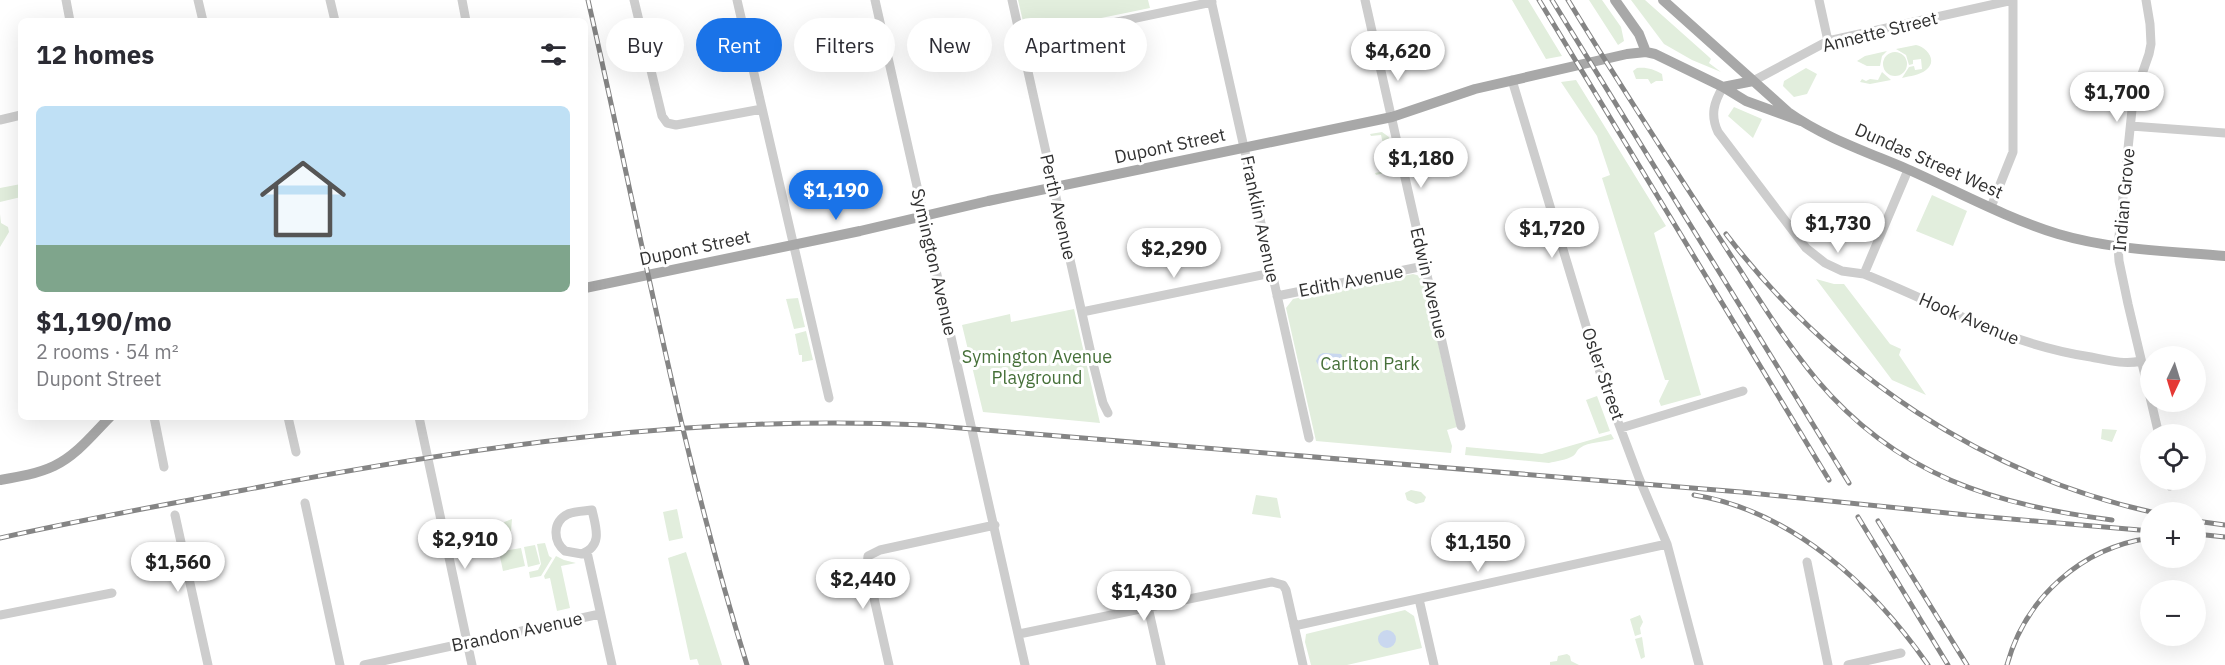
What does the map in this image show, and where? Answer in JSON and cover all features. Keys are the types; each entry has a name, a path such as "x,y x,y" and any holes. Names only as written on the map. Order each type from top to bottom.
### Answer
{"main road":[{"path":"1615,0 1639,34 1646,52"},
{"name":"Dundas Street West","path":"1663,0 1801,121 1908,170 2057,233 2118,246 2225,256"},
{"name":"Dupont Street","path":"588,287 1392,117 1475,89 1627,54 1646,52 1664,58 1746,101 1801,121"},
{"path":"1723,87 1753,81"},
{"path":"0,480 41,471 60,463 88,440 107,420"}],"street":[{"path":"66,0 69,18"},
{"path":"198,0 202,18"},
{"path":"330,0 333,18"},
{"path":"462,0 465,18"},
{"path":"634,0 662,116 668,123 676,125 762,109"},
{"path":"737,0 829,398"},
{"name":"Symington Avenue","path":"874,0 1025,665"},
{"name":"Perth Avenue","path":"1012,0 1016,18"},
{"name":"Edwin Avenue","path":"1365,0 1461,426"},
{"path":"1819,0 1828,41"},
{"path":"1991,207 2013,152 2013,0"},
{"name":"Annette Street","path":"1753,81 1828,41 2013,0"},
{"name":"Indian Grove","path":"2140,356 2119,261 2118,246 2133,100 2150,54 2150,24 2146,0"},
{"path":"1133,18 1211,1"},
{"name":"Franklin Avenue","path":"1211,1 1309,438"},
{"name":"Perth Avenue","path":"1028,72 1103,403 1108,413"},
{"name":"Osler Street","path":"1512,80 1599,369 1667,544 1699,665"},
{"name":"Hook Avenue","path":"1723,87 1714,105 1713,114 1714,123 1719,132 1806,248 1825,263 1842,271 1864,274 1988,329 2036,347 2125,363 2140,361"},
{"path":"0,120 18,116"},
{"path":"2131,126 2225,133"},
{"path":"1864,274 1908,170"},
{"name":"Edith Avenue","path":"1277,296 1424,266"},
{"path":"1082,312 1272,273"},
{"path":"1621,428 1743,391"},
{"path":"155,420 164,467"},
{"path":"289,420 296,452"},
{"path":"420,420 472,665"},
{"path":"304,503 340,665"},
{"path":"592,510 597,539 587,552 576,554 566,551 558,543 555,532 560,521 567,515 592,510"},
{"path":"175,515 208,665"},
{"path":"890,665 867,567 868,556 880,550 995,525"},
{"path":"1294,626 1667,544"},
{"path":"587,552 612,665"},
{"path":"1807,562 1828,665"},
{"path":"1019,634 1264,583 1278,583 1286,590 1303,665"},
{"path":"0,615 112,593"},
{"path":"1419,599 1434,665"},
{"path":"1148,607 1161,665"},
{"name":"Brandon Avenue","path":"364,665 600,614"},
{"path":"1848,665 1901,653"}],"green space":[{"path":"1018,0 1148,0 1150,8 1101,18 1022,18"},
{"path":"1512,0 1528,0 1562,56 1546,59"},
{"path":"1589,0 1602,0 1621,27 1624,41 1618,45"},
{"path":"1631,0 1645,0 1709,57 1711,59 1709,63 1721,72 1692,60 1664,44"},
{"path":"1916,45 1927,51 1931,63 1921,73 1902,78 1909,67 1914,66 1915,70 1922,69 1921,59 1913,60 1913,64 1909,65 1906,55 1896,49"},
{"path":"1887,51 1882,56 1880,66 1867,66 1857,61 1865,56"},
{"path":"1895,52 1900,53 1906,59 1906,69 1900,75 1895,76 1890,75 1884,69 1883,64 1884,59 1890,53"},
{"path":"1637,68 1659,72 1662,74 1663,81 1651,84 1648,79 1636,79 1633,71"},
{"path":"1806,68 1817,74 1807,94 1794,97 1783,86 1784,81"},
{"path":"1882,72 1891,80 1870,84 1860,82 1862,79 1878,80"},
{"path":"1576,80 1666,226 1654,233 1701,395 1661,406 1659,401 1669,380 1665,380 1602,178 1610,175 1597,136 1561,82"},
{"path":"1734,107 1762,119 1753,138 1728,116"},
{"path":"1382,132 1389,137 1397,170 1376,175 1375,173 1389,170 1381,135 1371,136 1370,134"},
{"path":"18,185 18,198 0,202 0,188"},
{"path":"1932,195 1967,211 1953,246 1916,231"},
{"path":"0,214 1,223 8,227 9,232 0,247"},
{"name":"Carlton Park","path":"1413,274 1420,276 1424,281 1457,427 1447,430 1452,446 1451,453 1316,441 1286,308 1293,299"},
{"path":"1816,279 1844,284 1890,344 1901,349 1899,355 1926,395 1892,380"},
{"path":"798,298 805,327 794,329 786,299"},
{"name":"Symington Avenue Playground","path":"1074,309 1100,423 983,412 962,325 1010,314 1011,322"},
{"path":"806,331 813,360 802,362 795,334"},
{"path":"1597,396 1610,431 1599,434 1586,400"},
{"path":"2102,429 2117,430 2112,442 2101,439"},
{"path":"1611,434 1614,439 1588,444 1571,457 1549,463 1465,455 1466,447 1542,454"},
{"path":"1411,490 1421,492 1426,497 1424,502 1416,504 1407,500 1405,493"},
{"path":"1256,495 1277,498 1281,518 1252,514"},
{"path":"677,509 683,538 669,541 663,512"},
{"path":"512,519 511,531 504,535 501,533 499,524"},
{"path":"545,543 549,556 552,558 541,576 530,578 529,572 538,570 541,564 537,544"},
{"path":"535,545 540,564 528,567 524,547"},
{"path":"521,548 525,566 503,571 499,552"},
{"path":"686,552 722,665 699,665 697,659 690,660 668,558"},
{"path":"556,556 576,563 561,566 570,608 557,611 550,578 545,579 544,576"},
{"path":"1405,610 1414,616 1422,648 1347,665 1311,665 1305,642 1306,634"},
{"path":"1640,615 1643,622 1640,628 1641,634 1635,636 1630,619"},
{"path":"1642,637 1645,657 1641,659 1635,639"},
{"path":"1567,654 1571,661 1579,665 1550,665 1550,662 1557,661 1558,656"}],"water":[{"path":"1323,353 1341,354 1343,362 1330,371 1321,370 1316,361"},
{"path":"1387,630 1393,633 1396,639 1393,645 1387,648 1381,645 1378,639 1381,633"}],"railway":[{"path":"588,0 680,417 747,665"},
{"path":"1539,0 1829,480"},
{"path":"1552,0 1849,483"},
{"path":"1568,0 1777,327 1817,380 1848,413 1880,440 1914,462 1950,480 2027,505 2112,520"},
{"path":"1726,234 1768,285 1814,331 1864,374 1917,412 1973,445 2031,473 2093,496 2140,509"},
{"path":"0,538 328,474 497,448 667,429 753,424 838,423 924,425 1741,492 2140,530"},
{"path":"1694,495 1730,504 1765,517 1828,556 1882,607 1928,665"},
{"path":"1858,517 1948,665"},
{"path":"1878,521 1967,665"},
{"path":"2206,522 2225,525"},
{"path":"2206,535 2225,537"},
{"path":"2007,665 2027,618 2060,580 2080,564 2102,552 2140,540"}]}
